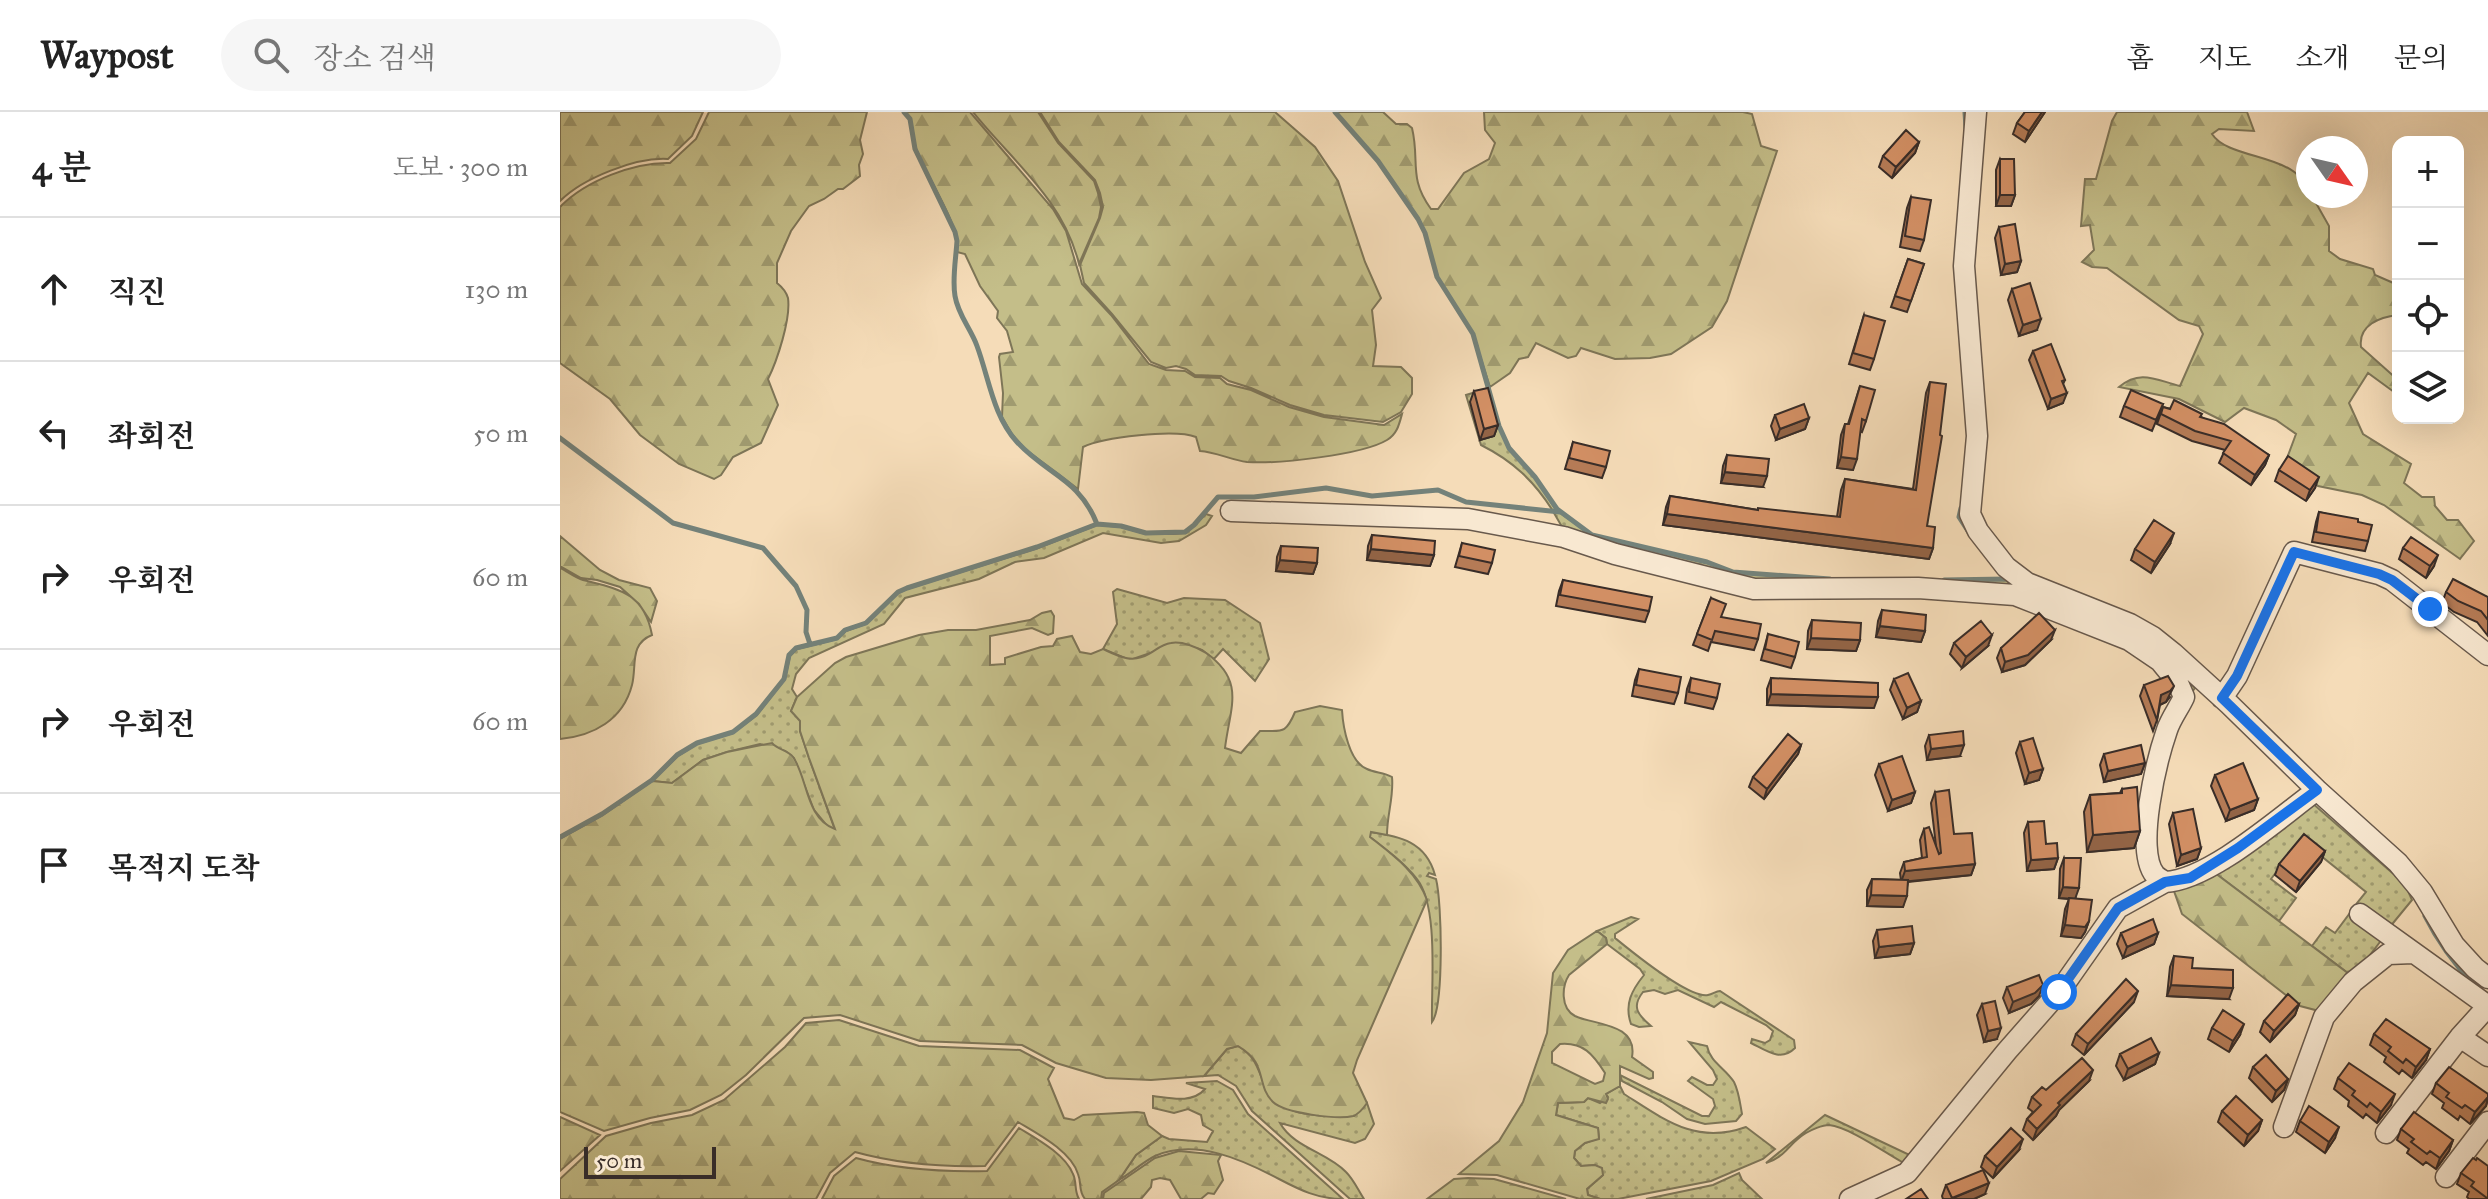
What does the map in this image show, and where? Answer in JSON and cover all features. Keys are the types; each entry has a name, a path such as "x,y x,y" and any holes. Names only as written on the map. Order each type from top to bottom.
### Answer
{"street":[{"path":"1976,112 1964,266 1977,436 1970,514 1978,531 2006,567 2027,583 2086,605 2153,637 2398,863 2422,892 2454,945 2488,978"},
{"path":"1231,511 1468,519 1564,537 1615,554 1754,589 1918,588 2015,595 2081,620 2129,640 2160,661 2178,683 2184,697 2168,728 2161,753 2146,844 2155,875 2165,882"},
{"path":"2222,698 2237,676 2294,552 2392,580 2488,655"},
{"path":"1850,1199 1907,1173 2059,992 2118,908 2165,882 2190,878 2238,848 2317,790"},
{"path":"2360,914 2486,1001 2386,1133"},
{"path":"2284,1127 2324,1017 2353,982 2388,954 2413,953"},
{"path":"2460,1037 2488,1056"},
{"path":"2446,1177 2488,1122"}],"green space":[{"path":"560,112 703,112 692,136 668,159 626,165 582,184 560,201"},
{"path":"709,112 867,112 860,140 863,154 859,165 860,176 843,189 809,206 791,231 777,263 777,283 788,298 782,340 768,379 778,405 761,443 733,457 721,475 714,479 679,464 640,435 610,399 560,363 560,207 583,189 611,175 641,166 670,163 696,139"},
{"path":"905,112 970,112 1053,209 1066,231 1082,284 1149,364 1166,370 1185,371 1195,377 1220,378 1227,384 1324,417 1384,425 1402,414 1395,432 1387,440 1359,450 1298,460 1261,462 1241,461 1200,451 1196,437 1186,435 1139,435 1106,440 1083,447 1078,489 1025,449 1002,417 999,357 1000,354 1013,352 1007,331 997,318 998,311 980,286 965,254 957,252 953,227 921,160"},
{"path":"973,112 1038,112 1058,143 1094,181 1101,207 1079,264 1061,220 1049,201"},
{"path":"1040,112 1275,112 1315,147 1338,181 1365,262 1381,298 1372,310 1376,345 1373,366 1401,367 1412,378 1412,394 1401,412 1383,422 1324,415 1290,405 1221,376 1195,375 1176,366 1166,368 1151,362 1084,283 1080,265 1100,218 1103,207 1100,193 1095,180 1059,142"},
{"path":"1335,112 1383,112 1396,124 1407,124 1412,128 1419,188 1431,209 1438,209 1464,173 1489,159 1495,143 1485,130 1484,112 1743,112 1752,114 1761,146 1777,151 1727,301 1712,327 1671,354 1650,358 1615,359 1581,348 1576,356 1568,358 1536,343 1528,357 1519,359 1510,373 1490,387 1473,334 1438,277 1419,219 1379,161"},
{"path":"2117,112 2247,112 2254,131 2219,129 2212,134 2221,143 2281,164 2294,172 2296,208 2319,208 2329,226 2329,251 2340,259 2373,269 2375,275 2392,282 2392,316 2367,328 2361,339 2361,347 2392,375 2392,391 2368,373 2349,403 2363,434 2411,464 2404,483 2422,497 2434,497 2435,506 2447,520 2458,520 2474,541 2460,559 2384,505 2362,495 2318,486 2286,461 2296,434 2276,420 2244,408 2225,422 2179,399 2119,387 2141,377 2180,386 2203,334 2199,326 2179,320 2107,268 2092,267 2082,262 2094,250 2090,225 2081,226 2085,179 2096,179"},
{"path":"1489,388 1508,448 1535,477 1556,510 1553,511 1522,473 1481,445 1466,395"},
{"path":"1554,513 1560,513 1592,535 1733,572 1855,581 2006,580 2018,589 2164,656 2195,688 2180,707 2161,661 2015,594 1754,588 1565,532"},
{"path":"1206,514 1212,516 1206,525 1179,541 1161,543 1103,533 1044,558 1015,562 979,579 905,598 884,624 809,658 796,674 792,689 797,697 791,711 801,721 800,731 835,830 828,827 814,810 794,758 785,751 760,744 703,760 672,783 652,781 678,756 697,744 733,733 757,715 785,679 790,656 797,649 837,639 846,631 866,624 898,593 1038,548 1097,525 1146,534 1186,533"},
{"path":"560,536 600,570 619,580 650,588 657,601 651,622 639,604 620,587 581,578 560,566"},
{"path":"560,568 580,579 628,595 643,610 652,635 637,650 632,685 622,708 595,730 560,739"},
{"path":"1117,589 1167,603 1184,598 1225,600 1260,623 1269,659 1255,681 1223,649 1214,659 1202,650 1179,643 1130,660 1103,649 1117,624 1113,592"},
{"path":"1051,611 1054,616 1053,633 1048,635 1032,628 990,636 990,665 1005,664 1005,658 1053,646 1057,639 1072,636 1080,652 1091,654 1103,649 1131,659 1143,657 1168,644 1189,645 1219,663 1231,685 1232,707 1225,748 1241,753 1260,731 1282,730 1295,712 1320,706 1342,710 1351,752 1361,765 1392,777 1387,835 1371,832 1370,837 1411,873 1427,900 1357,1060 1353,1073 1367,1103 1361,1111 1353,1116 1336,1117 1312,1115 1279,1106 1264,1088 1254,1060 1238,1046 1227,1049 1204,1076 1151,1080 1106,1078 1056,1063 1022,1045 920,1041 840,1015 804,1018 746,1075 721,1095 690,1110 604,1131 560,1112 560,839 603,815 652,781 672,783 703,760 772,743 793,757 812,807 825,824 835,829 800,731 800,721 791,711 797,697 846,657 919,635 948,630 976,630 1030,620"},
{"path":"2311,802 2405,884 2412,900 2389,928 2357,903 2366,892 2301,840 2271,879 2296,898 2279,921 2215,873"},
{"path":"1370,832 1401,839 1418,848 1431,864 1435,875 1429,873 1427,876 1436,879 1441,930 1439,996 1432,1022 1431,927 1424,892 1412,873 1370,837"},
{"path":"2215,873 2353,977 2323,1012 2300,1006 2182,914 2174,891"},
{"path":"2350,913 2383,938 2353,977 2312,946 2326,927 2335,933"},
{"path":"1631,917 1638,919 1615,934 1615,938 1688,990 1708,995 1720,991 1794,1040 1795,1048 1779,1055 1763,1049 1751,1043 1752,1039 1765,1043 1770,1040 1773,1031 1766,1025 1721,1002 1714,1007 1678,990 1665,994 1654,990 1643,992 1637,1006 1651,1026 1631,1024 1628,1010 1630,998 1644,975 1607,944 1606,938 1597,931"},
{"path":"1597,931 1606,938 1607,944 1569,975 1564,991 1567,1008 1575,1016 1622,1031 1632,1046 1632,1057 1653,1072 1653,1078 1649,1079 1620,1066 1620,1086 1606,1094 1606,1103 1588,1098 1584,1102 1558,1103 1556,1115 1598,1128 1599,1139 1585,1143 1575,1151 1574,1158 1581,1166 1602,1168 1603,1175 1587,1189 1588,1195 1600,1199 1580,1199 1497,1175 1459,1174 1499,1141 1523,1102 1547,1033 1553,973 1568,950","holes":["1560,1044 1581,1047 1592,1055 1605,1073 1603,1081 1595,1084 1552,1063 1552,1052"]},
{"path":"839,1020 919,1046 1020,1050 1054,1068 1048,1079 1064,1118 1074,1120 1083,1115 1144,1113 1148,1125 1162,1136 1136,1155 1119,1180 1102,1192 1101,1199 1085,1199 1078,1174 1068,1158 1053,1144 1018,1122 985,1166 919,1164 855,1152 830,1173 816,1199 560,1199 560,1179 606,1136 692,1115 724,1100 785,1047 806,1023"},
{"path":"1689,1042 1707,1046 1711,1056 1734,1082 1742,1114 1736,1121 1705,1124 1687,1119 1622,1081 1620,1075 1702,1116 1709,1116 1715,1106 1713,1099 1688,1081 1692,1077 1713,1085 1717,1079"},
{"path":"1238,1046 1252,1058 1272,1097 1291,1110 1316,1115 1354,1116 1367,1103 1374,1124 1365,1139 1355,1143 1280,1123 1302,1144 1346,1172 1364,1199 1350,1199 1252,1111 1236,1086 1218,1075 1204,1076 1227,1049"},
{"path":"1217,1081 1233,1090 1248,1114 1343,1199 1310,1193 1250,1165 1203,1150 1171,1151 1155,1156 1119,1180 1136,1155 1162,1136 1207,1142 1213,1131 1203,1125 1201,1115 1188,1109 1174,1113 1153,1108 1153,1096 1173,1099 1194,1097 1205,1089 1186,1083"},
{"path":"1620,1086 1624,1094 1667,1121 1712,1133 1746,1127 1775,1149 1763,1159 1711,1181 1618,1199 1588,1195 1587,1189 1603,1175 1595,1165 1581,1166 1574,1158 1575,1151 1599,1138 1598,1128 1556,1115 1558,1103 1584,1102 1588,1098 1600,1103 1608,1097 1606,1094"},
{"path":"1825,1115 1916,1158 1905,1169 1902,1162 1866,1140 1829,1125 1806,1133 1766,1163"},
{"path":"560,1117 600,1135 560,1171"},
{"path":"1019,1128 1064,1160 1074,1177 1079,1199 822,1199 834,1176 856,1158 921,1169 987,1171"},
{"path":"1179,1151 1221,1155 1218,1161 1223,1180 1214,1194 1208,1193 1201,1199 1181,1199 1170,1180 1160,1178 1152,1180 1151,1187 1141,1199 1103,1199 1104,1193 1155,1158"},
{"path":"1739,1173 1762,1199 1646,1199 1713,1185"},
{"path":"1454,1179 1494,1179 1566,1199 1427,1199"}],"building":[{"path":"2025,112 2042,112 2029,131 2017,123"},
{"path":"1906,130 1919,142 1896,167 1883,156"},
{"path":"2000,159 2014,159 2015,195 2000,195"},
{"path":"1911,197 1931,200 1924,240 1905,236"},
{"path":"2015,224 2021,261 2005,264 1999,227"},
{"path":"1908,259 1924,264 1911,301 1895,296"},
{"path":"2030,283 2041,319 2023,325 2012,289"},
{"path":"1864,315 1885,321 1874,359 1853,353"},
{"path":"2051,344 2067,393 2051,399 2033,351"},
{"path":"1930,382 1946,384 1942,436 1927,526 1935,527 1933,548 1667,514 1670,496 1758,510 1840,517 1845,479 1916,490"},
{"path":"1860,386 1875,390 1866,421 1862,419 1857,459 1841,457 1845,424 1849,424"},
{"path":"1488,388 1498,425 1484,429 1474,391"},
{"path":"2131,390 2163,404 2156,420 2124,406"},
{"path":"2174,400 2202,414 2200,417 2224,424 2269,455 2255,475 2223,453 2231,441 2195,431 2161,414 2163,407 2170,409"},
{"path":"1804,404 1809,418 1780,429 1775,415"},
{"path":"1573,442 1610,451 1606,467 1569,458"},
{"path":"1727,455 1769,459 1767,476 1725,472"},
{"path":"2288,456 2319,477 2310,490 2279,470"},
{"path":"2319,512 2358,519 2358,522 2372,525 2368,541 2316,532"},
{"path":"2154,520 2174,533 2155,562 2135,549"},
{"path":"1372,535 1435,541 1434,555 1371,549"},
{"path":"2411,537 2438,555 2430,566 2403,548"},
{"path":"1462,543 1495,550 1492,563 1459,556"},
{"path":"1281,546 1318,548 1317,563 1280,560"},
{"path":"2453,579 2488,597 2488,620 2481,611 2446,592"},
{"path":"1563,580 1652,597 1649,611 1560,595"},
{"path":"1711,598 1726,604 1721,617 1761,624 1758,639 1715,631 1712,640 1697,634"},
{"path":"1882,610 1926,615 1925,631 1880,626"},
{"path":"2039,613 2055,630 2028,655 2005,662 2001,648"},
{"path":"1812,620 1861,623 1860,640 1811,638"},
{"path":"1981,621 1992,635 1966,657 1954,643"},
{"path":"1768,634 1799,642 1795,657 1765,649"},
{"path":"1639,669 1681,677 1678,693 1636,685"},
{"path":"1908,673 1921,701 1907,708 1894,679"},
{"path":"2168,676 2174,686 2161,695 2157,720 2144,685"},
{"path":"1691,678 1720,684 1717,698 1689,692"},
{"path":"1771,678 1878,683 1878,697 1771,694"},
{"path":"1963,731 1964,745 1931,749 1929,735"},
{"path":"1788,734 1801,745 1767,789 1753,777"},
{"path":"2033,738 2043,769 2029,773 2020,742"},
{"path":"2141,745 2145,763 2108,771 2104,754"},
{"path":"1902,756 1915,792 1892,800 1879,764"},
{"path":"2243,763 2258,799 2230,810 2215,775"},
{"path":"2137,787 2140,831 2093,835 2090,795 2122,793 2122,789"},
{"path":"1949,790 1954,834 1972,833 1975,864 1905,871 1904,862 1927,857 1924,829 1929,827 1941,853 1935,792"},
{"path":"2193,809 2201,848 2181,855 2173,813"},
{"path":"2044,821 2046,844 2057,843 2058,858 2031,860 2028,822"},
{"path":"2304,834 2325,851 2300,881 2279,864"},
{"path":"2064,858 2081,858 2079,888 2063,887"},
{"path":"1872,879 1908,880 1907,896 1871,895"},
{"path":"2069,898 2092,900 2085,927 2065,925"},
{"path":"2153,919 2158,933 2127,947 2121,933"},
{"path":"1912,926 1914,943 1879,947 1877,930"},
{"path":"2174,956 2193,958 2192,968 2233,970 2233,988 2171,985"},
{"path":"2039,975 2043,985 2035,993 2013,1002 2007,987"},
{"path":"2126,979 2138,991 2088,1044 2076,1034"},
{"path":"2288,994 2299,1004 2274,1031 2264,1021"},
{"path":"1995,1001 2001,1028 1988,1031 1982,1004"},
{"path":"2223,1010 2244,1024 2233,1041 2212,1028"},
{"path":"2386,1019 2430,1049 2416,1067 2406,1059 2403,1063 2388,1051 2391,1047 2374,1034"},
{"path":"2151,1038 2159,1053 2128,1069 2120,1054"},
{"path":"2266,1055 2288,1079 2276,1091 2253,1067"},
{"path":"2082,1058 2093,1070 2058,1103 2060,1105 2037,1129 2027,1119 2041,1105 2032,1097 2042,1087 2046,1090"},
{"path":"2349,1063 2395,1094 2381,1112 2370,1103 2367,1107 2352,1095 2355,1091 2338,1078"},
{"path":"2449,1067 2488,1094 2475,1112 2465,1105 2462,1108 2446,1097 2449,1093 2436,1083"},
{"path":"2236,1096 2262,1120 2248,1135 2222,1111"},
{"path":"2309,1106 2339,1127 2329,1142 2300,1121"},
{"path":"2414,1112 2453,1140 2440,1158 2430,1151 2427,1154 2411,1142 2414,1139 2401,1129"},
{"path":"2011,1128 2023,1139 1997,1167 1985,1156"},
{"path":"2473,1158 2488,1166 2487,1198 2471,1186 2474,1182 2461,1173"},
{"path":"1983,1170 1989,1183 1952,1198 1946,1185"},
{"path":"1921,1189 1928,1199 1906,1199"}],"waterway":[{"path":"904,112 910,119 915,149 955,232 955,296 977,346 1002,421 1028,453 1081,496 1097,524"},
{"path":"1335,112 1378,161 1418,219 1437,277 1473,334 1499,426 1509,448 1535,477 1557,509 1592,535 1707,562 1733,572 1830,579"},
{"path":"1965,112 1966,128"},
{"path":"560,438 673,523 763,548 796,586 807,610 806,632 810,644"},
{"path":"560,837 602,814 652,780 677,755 697,743 733,732 756,714 784,679 789,655 796,648 837,638 845,630 866,623 898,592 907,588 1037,547 1097,524 1146,533 1185,532 1218,497 1254,497 1326,488 1372,496 1438,490 1466,502 1560,512"},
{"path":"1961,508 1959,517 1970,534"},
{"path":"1944,580 2007,579"},
{"path":"2425,916 2447,953 2475,986"}],"route":[{"path":"2059,992 2118,908 2165,882 2190,878 2238,848 2317,790 2222,698 2237,676 2294,552 2379,574 2392,580 2430,609"}]}
